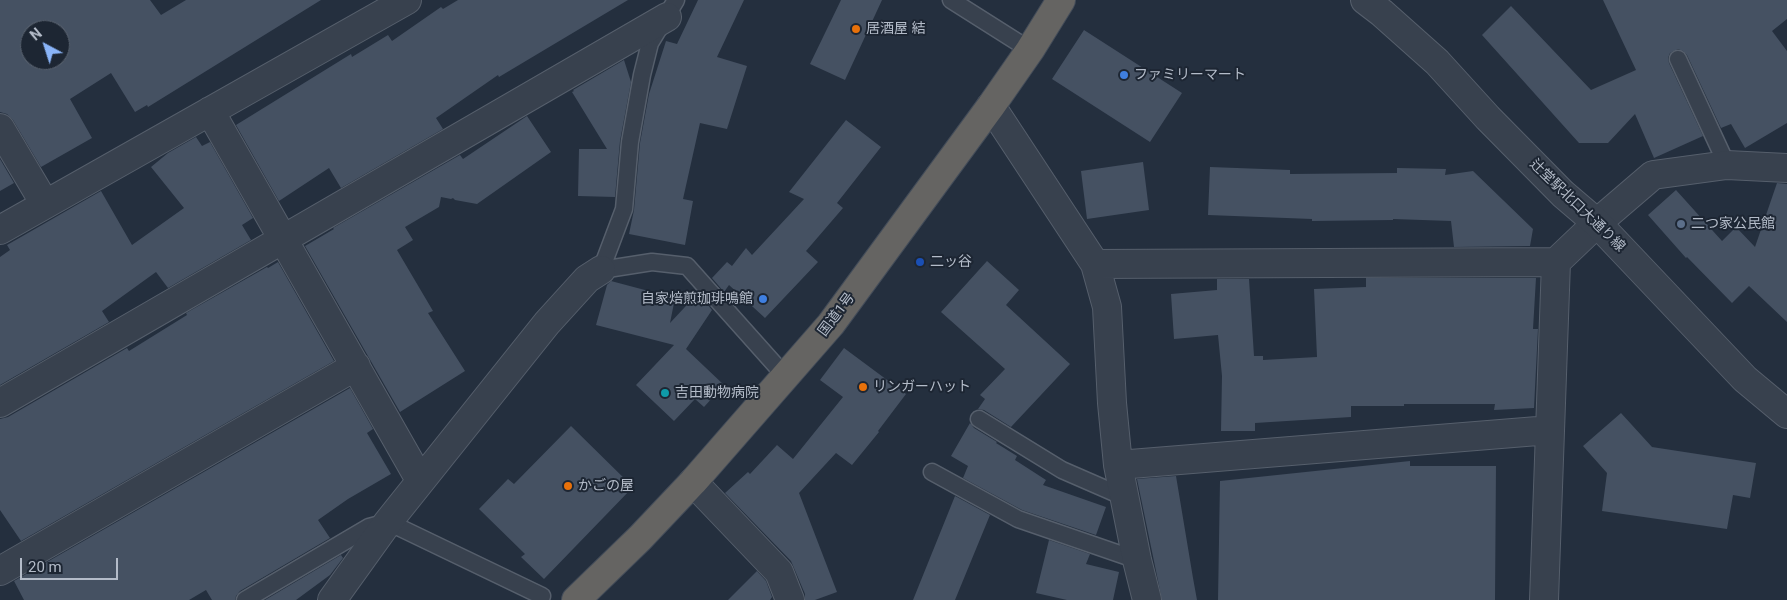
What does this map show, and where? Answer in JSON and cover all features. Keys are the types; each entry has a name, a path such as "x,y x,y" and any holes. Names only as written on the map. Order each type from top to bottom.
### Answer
{"highway":[{"name":"国道1号","path":"576,600 694,482 831,324 991,106 1030,50 1061,0"}],"street":[{"path":"0,230 407,0"},
{"name":"辻堂駅北口大通り線","path":"1365,0 1437,62 1488,118 1563,194 1597,223 1738,372 1787,414"},
{"path":"0,403 284,239 672,8"},
{"path":"991,106 1094,264 1107,307 1112,402 1118,465 1147,600"},
{"path":"210,111 420,480"},
{"path":"0,128 45,204"},
{"path":"1094,264 1556,262 1597,223 1653,176 1727,165 1787,168"},
{"path":"1544,600 1556,262"},
{"path":"332,600 420,480 547,323 587,279 601,270"},
{"path":"0,571 356,366"},
{"path":"1118,465 1550,430"},
{"path":"694,482 778,572 790,600"}],"lane":[{"path":"951,0 1030,50"},
{"path":"672,8 650,43 642,75 630,142 624,209 601,270 652,262 687,266 786,377"},
{"path":"1678,59 1727,165"},
{"path":"979,419 1062,470 1124,497"},
{"path":"932,472 1018,520 1137,560"},
{"path":"244,600 369,527 388,522 542,596"}],"building":[{"path":"0,0 150,0 161,15 186,0 321,0 148,107 147,105 135,112 111,73 70,99 92,138 41,167 13,120 7,114 0,112"},
{"path":"458,0 628,0 499,77 498,75 436,118 443,129 341,188 329,168 279,201 236,125 351,54 352,57 388,35 392,41 441,7 443,9"},
{"path":"698,0 744,0 717,57 747,66 727,129 700,123 683,199 693,201 685,245 629,234 634,210 640,143 649,94 666,41 677,44"},
{"path":"841,0 882,0 845,80 810,64"},
{"path":"1603,0 1787,0 1787,19 1772,31 1787,51 1787,123 1745,148 1731,124 1721,128 1687,55 1678,49 1670,53 1669,63 1703,136 1654,158 1635,114 1608,143 1579,143 1482,35 1511,6 1591,90 1636,70"},
{"path":"1084,30 1182,93 1150,142 1052,79"},
{"path":"624,60 631,82 620,141 615,197 578,196 579,149 607,149 572,92"},
{"path":"527,116 551,152 477,204 441,197 439,207 405,227 413,240 397,250 433,311 428,313 465,371 400,412 305,246 460,155 463,159"},
{"path":"846,120 881,147 837,203 843,208 806,251 818,262 765,318 729,285 724,292 712,278 727,262 732,266 746,248 752,255 804,199 789,192"},
{"path":"196,137 202,146 210,142 253,218 242,225 251,240 168,288 156,272 102,311 109,322 0,385 0,257 10,250 7,245 101,191 132,245 184,208 151,167 168,153"},
{"path":"0,159 14,183 0,191"},
{"path":"1143,162 1149,210 1087,219 1081,171"},
{"path":"1210,167 1290,170 1290,174 1397,173 1397,168 1446,169 1445,175 1473,171 1533,229 1530,246 1454,247 1451,221 1393,219 1312,221 1312,219 1208,215"},
{"path":"1777,183 1787,184 1787,322 1749,286 1732,303 1686,258 1648,215 1676,190 1722,241 1736,227 1755,247"},
{"path":"987,261 1019,290 1006,305 1070,364 1011,427 984,410 978,409 985,399 980,395 1005,369 941,312"},
{"path":"278,262 334,361 21,541 0,510 0,419 8,417 127,348 129,351 187,315 186,313"},
{"path":"1366,278 1536,278 1533,329 1538,329 1534,408 1494,410 1495,404 1351,406 1351,417 1255,423 1255,431 1221,431 1222,376 1218,335 1174,339 1171,294 1217,290 1217,279 1249,279 1254,356 1263,356 1263,360 1317,357 1314,289 1366,287"},
{"path":"611,281 675,298 670,323 698,293 712,310 686,349 724,385 704,407 695,399 674,421 636,385 674,345 596,325 607,285"},
{"path":"844,348 906,394 879,432 852,465 836,453 799,493 837,592 815,600 805,600 805,594 791,561 725,493 748,472 750,474 777,445 793,459 843,397 820,380"},
{"path":"350,388 373,429 367,433 391,474 348,499 318,520 330,538 240,591 235,600 212,600 206,590 189,600 24,600 14,581"},
{"path":"1621,413 1652,447 1756,463 1750,498 1733,495 1727,529 1602,511 1607,473 1583,446"},
{"path":"970,423 974,428 1017,456 1015,460 1046,480 1043,485 1106,507 1096,535 1022,510 963,478 968,466 951,456"},
{"path":"571,426 633,487 544,579 521,557 525,554 479,509 508,479 514,484"},
{"path":"1410,461 1410,466 1496,466 1495,600 1218,600 1220,481"},
{"path":"1176,476 1197,600 1162,600 1137,479"},
{"path":"955,496 990,515 955,600 913,600"},
{"path":"1049,540 1090,554 1086,564 1119,572 1113,600 1067,600 1036,593"},
{"path":"341,555 343,558 330,575 296,600 265,600"},
{"path":"757,571 766,581 772,597 770,600 728,600"}],"place":[{"name":"居酒屋 結","path":"856,29"},
{"name":"ファミリーマート","path":"1124,75"},
{"name":"二つ家公民館","path":"1681,224"},
{"name":"二ッ谷","path":"920,262"},
{"name":"自家焙煎珈琲鳴館","path":"763,299"},
{"name":"リンガーハット","path":"863,387"},
{"name":"吉田動物病院","path":"665,393"},
{"name":"かごの屋","path":"568,486"}]}
